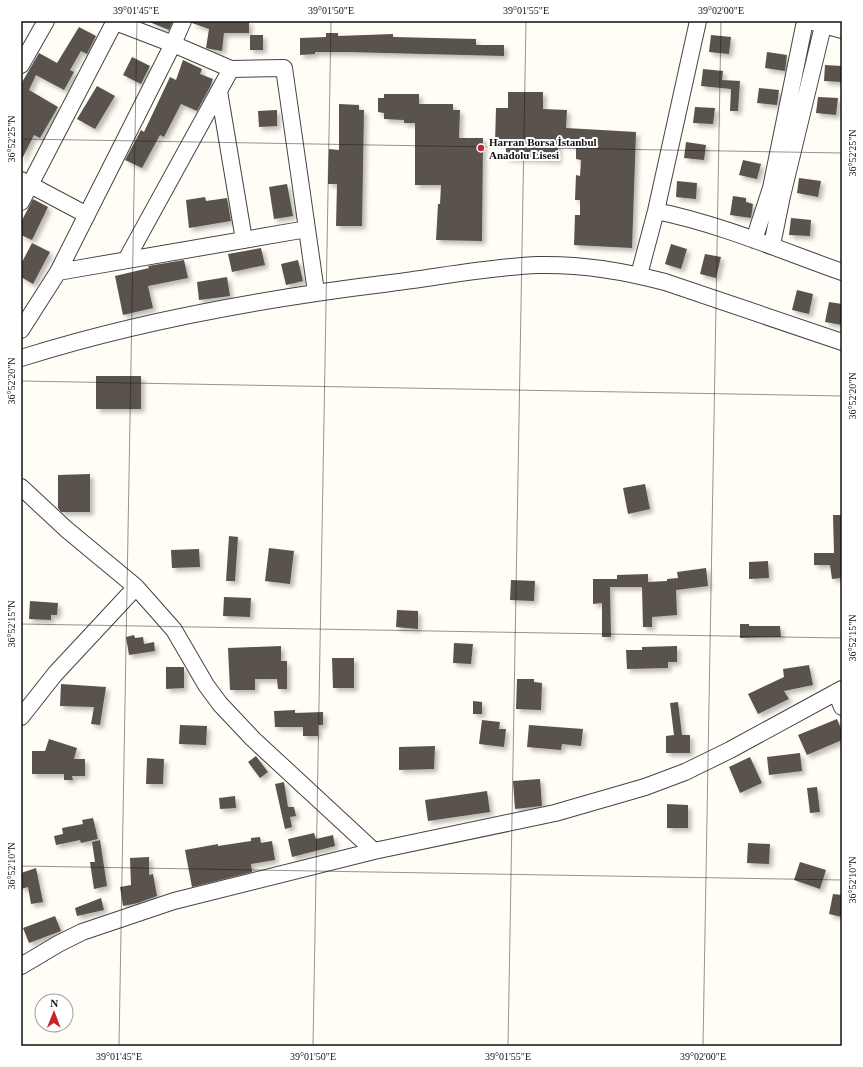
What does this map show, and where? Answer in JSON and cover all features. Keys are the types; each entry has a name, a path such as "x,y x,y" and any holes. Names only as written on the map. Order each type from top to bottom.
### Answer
{"street":[{"path":"21,65 46,21"},
{"path":"21,202 26,182 114,21 231,69 284,68 316,292"},
{"path":"21,330 58,272 173,44 183,21"},
{"path":"639,275 656,211 669,143 698,21"},
{"path":"754,240 771,188 805,21"},
{"path":"772,245 816,24 842,30"},
{"path":"126,260 231,69"},
{"path":"219,91 244,240"},
{"path":"26,182 87,215"},
{"path":"656,211 688,218 772,245 842,272"},
{"path":"58,272 307,229"},
{"path":"21,358 66,344 162,321 316,292 538,265 580,267 639,275 842,342"},
{"path":"21,487 66,529 136,587 174,630 206,685 225,709 253,739 374,851"},
{"path":"21,717 55,674 136,587"},
{"path":"21,966 58,944 82,932 134,913 256,879 374,851 556,813 652,784 685,772 840,696"}],"building":[{"path":"147,21 173,21 169,30"},
{"path":"192,21 249,21 249,33 224,33 222,51 210,49 206,48 209,29 192,23"},
{"path":"79,27 96,36 87,54 81,51 70,70 74,72 64,90 36,75 29,90 58,107 40,138 34,135 21,161 21,84 39,53 57,63"},
{"path":"326,33 338,33 338,36 393,34 393,37 476,39 476,45 504,45 504,56 346,52 315,52 315,54 300,55 300,38 326,37"},
{"path":"250,35 263,35 263,50 250,50"},
{"path":"711,35 731,37 729,54 709,52"},
{"path":"767,52 787,55 785,71 765,68"},
{"path":"132,57 150,66 141,84 123,75"},
{"path":"183,60 202,69 200,74 213,79 197,111 181,104 164,137 160,135 142,168 125,160 141,130 144,132 170,77 176,80"},
{"path":"825,65 842,66 842,82 824,81"},
{"path":"703,69 723,71 722,80 740,81 738,111 730,111 731,89 701,86"},
{"path":"97,86 115,96 95,129 77,119"},
{"path":"759,88 779,90 777,105 757,103"},
{"path":"508,92 543,92 543,109 567,110 566,128 636,132 632,248 574,245 575,215 580,215 580,200 575,200 576,175 580,176 581,160 576,159 576,145 558,144 558,160 506,158 506,144 495,144 496,108 508,108"},
{"path":"384,94 419,94 419,104 453,104 453,110 460,110 459,138 483,138 482,241 436,240 438,204 440,204 441,185 415,185 415,123 404,123 404,120 384,119 384,113 378,112 378,98 384,98"},
{"path":"818,97 838,98 836,115 816,113"},
{"path":"339,104 359,105 359,110 364,110 362,226 336,226 337,184 328,184 329,149 339,150"},
{"path":"695,107 715,108 713,124 693,123"},
{"path":"277,110 277,126 259,127 258,111"},
{"path":"686,142 706,145 704,160 684,158"},
{"path":"743,160 761,164 757,179 739,175"},
{"path":"799,178 821,181 818,197 797,193"},
{"path":"677,181 697,183 696,199 676,197"},
{"path":"287,184 293,216 274,219 269,187"},
{"path":"733,196 746,198 746,202 753,204 751,218 730,215"},
{"path":"205,197 206,201 227,198 231,221 189,228 186,200"},
{"path":"33,199 48,207 32,240 21,235 21,222"},
{"path":"791,218 811,220 810,236 789,235"},
{"path":"32,243 50,252 33,284 21,277 21,264"},
{"path":"671,244 687,249 681,269 665,264"},
{"path":"261,248 265,265 232,272 228,254"},
{"path":"705,254 721,257 716,278 700,274"},
{"path":"184,260 188,278 148,286 153,308 123,315 115,276 149,268 148,266"},
{"path":"298,260 303,281 286,285 281,264"},
{"path":"227,277 230,296 199,300 197,282"},
{"path":"797,290 813,294 809,314 792,310"},
{"path":"829,302 842,304 842,325 825,322"},
{"path":"96,376 141,376 141,409 96,409"},
{"path":"90,474 90,512 61,512 58,508 58,475"},
{"path":"645,484 650,509 628,514 623,488"},
{"path":"833,515 841,515 842,578 832,579 830,565 814,565 814,553 834,553"},
{"path":"229,536 238,537 235,581 226,581"},
{"path":"269,548 294,551 290,584 265,581"},
{"path":"199,549 200,567 172,568 171,550"},
{"path":"768,561 769,578 749,579 749,562"},
{"path":"706,568 708,586 676,590 677,615 652,617 652,627 643,627 642,587 610,587 611,637 602,637 602,603 593,604 593,579 617,579 617,575 648,574 648,582 667,581 667,579 678,578 677,572"},
{"path":"511,580 535,581 534,601 510,600"},
{"path":"224,597 251,598 250,617 223,616"},
{"path":"30,601 58,603 57,615 51,615 51,620 29,619"},
{"path":"397,610 418,611 418,629 396,627"},
{"path":"740,624 749,624 749,626 780,626 781,637 740,638"},
{"path":"134,635 135,638 143,637 144,644 154,642 155,651 129,655 126,637"},
{"path":"454,643 473,644 471,664 453,663"},
{"path":"281,646 281,661 287,661 287,689 278,689 277,679 255,679 255,690 230,690 228,648"},
{"path":"677,646 677,662 668,662 668,668 627,669 626,650 642,650 642,647"},
{"path":"332,658 354,658 354,688 333,688"},
{"path":"809,665 813,685 784,691 789,699 758,714 748,694 784,677 783,669"},
{"path":"166,667 184,667 184,688 166,689"},
{"path":"517,679 534,679 534,682 542,683 541,710 516,709"},
{"path":"61,684 106,687 100,725 91,724 94,707 60,706"},
{"path":"473,701 482,702 482,714 473,714"},
{"path":"678,702 682,735 690,735 690,753 666,753 666,736 674,735 670,703"},
{"path":"295,710 295,713 323,712 323,725 318,725 318,736 303,736 303,727 275,727 274,711"},
{"path":"837,719 842,731 842,740 807,755 798,735"},
{"path":"482,720 500,722 499,729 506,729 504,747 479,744"},
{"path":"180,725 207,726 206,745 179,744"},
{"path":"529,725 583,729 581,746 562,744 561,750 527,747"},
{"path":"49,739 77,748 74,759 85,759 85,776 72,776 73,780 64,780 64,774 32,774 32,751 45,751"},
{"path":"435,746 434,769 399,770 399,747"},
{"path":"800,753 802,771 769,775 767,757"},
{"path":"256,756 268,772 260,778 248,762"},
{"path":"750,757 762,783 740,793 729,767"},
{"path":"147,758 164,759 163,784 146,784"},
{"path":"540,779 542,806 515,809 513,781"},
{"path":"284,782 288,807 294,807 296,816 290,817 292,827 285,829 275,784"},
{"path":"817,787 820,812 810,813 807,788"},
{"path":"487,791 490,812 428,821 425,800"},
{"path":"235,796 236,808 220,809 219,798"},
{"path":"667,804 688,805 688,828 667,828"},
{"path":"93,818 98,839 81,843 80,840 56,845 54,836 63,834 62,828 83,824 82,820"},
{"path":"314,833 316,839 333,835 335,846 292,857 288,839"},
{"path":"260,837 261,843 272,841 275,860 251,864 252,872 192,887 185,850 218,844 218,846 251,841 251,838"},
{"path":"100,840 107,886 94,889 90,862 95,862 92,842"},
{"path":"748,843 770,844 769,864 747,863"},
{"path":"149,857 149,875 153,874 157,896 138,903 123,906 120,887 131,885 130,858"},
{"path":"800,862 826,870 820,889 794,880"},
{"path":"36,868 43,902 31,904 28,887 21,889 21,873"},
{"path":"833,894 842,895 842,917 829,914"},
{"path":"101,898 104,910 77,916 75,908"},
{"path":"55,916 61,931 29,943 23,928"}],"place":[{"name":"Harran Borsa İstanbul Anadolu Lisesi","path":"481,148"}]}
